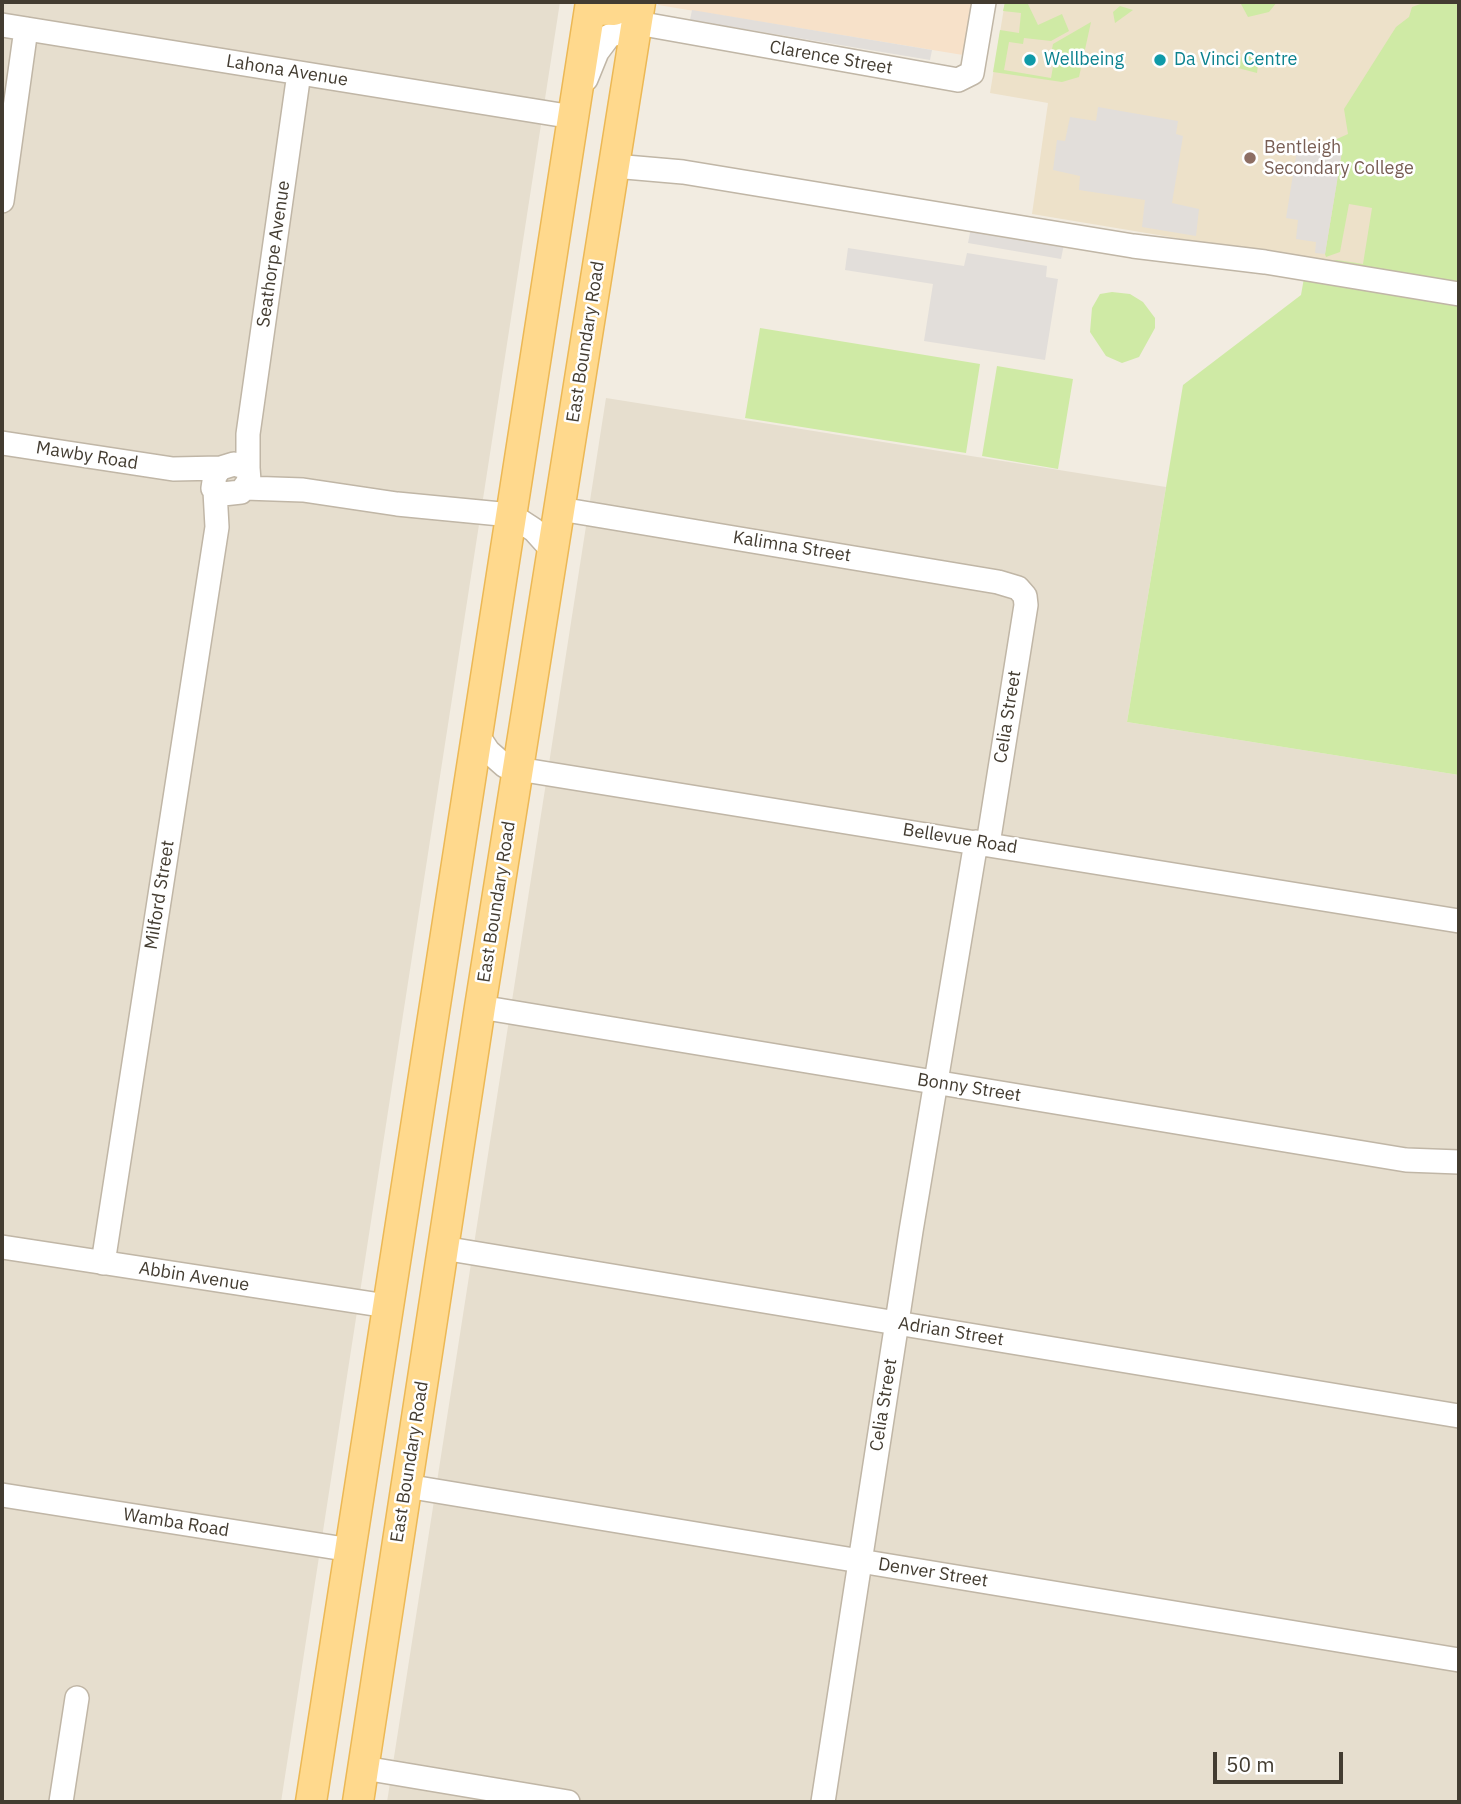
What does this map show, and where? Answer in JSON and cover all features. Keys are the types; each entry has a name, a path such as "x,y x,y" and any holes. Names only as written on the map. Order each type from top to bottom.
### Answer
{"main road":[{"path":"311,1802 590,6 614,10 633,19"},
{"name":"East Boundary Road","path":"358,1802 461,1128 614,166 633,19"},
{"path":"416,1120 461,1128"},
{"path":"341,1611 386,1618"}],"street":[{"name":"Clarence Street","path":"633,19 689,33 958,80 972,73 984,2"},
{"path":"573,113 603,41 633,19"},
{"name":"Lahona Avenue","path":"2,25 299,73 573,113"},
{"path":"2,201 26,29"},
{"name":"Seathorpe Avenue","path":"232,479 248,434 299,73"},
{"path":"614,166 683,172 1133,246 1265,262 1459,294"},
{"name":"Mawby Road","path":"2,443 509,522 534,530 553,551"},
{"name":"Milford Street","path":"103,1263 217,527 232,479"},
{"name":"Kalimna Street","path":"560,509 998,582 1022,592"},
{"name":"Celia Street","path":"823,1802 935,1082 1026,611 1022,592"},
{"name":"Bellevue Road","path":"476,733 488,751 505,766 518,769 1459,921"},
{"name":"Bonny Street","path":"480,1007 1406,1160 1459,1163"},
{"name":"Abbin Avenue","path":"2,1247 387,1307"},
{"name":"Adrian Street","path":"443,1248 1459,1416"},
{"name":"Denver Street","path":"406,1486 1459,1660"},
{"name":"Wamba Road","path":"2,1495 351,1550"},
{"path":"61,1802 77,1698"},
{"path":"363,1768 568,1802"}],"shaded area":[{"path":"2,2 560,2 281,1802 2,1802"},
{"path":"659,2 972,2 963,55 658,5"},
{"name":"Bentleigh Secondary College","path":"1005,2 1459,2 1459,285 1032,214 1048,103 990,93"},
{"path":"692,10 932,50 930,60 690,20"},
{"path":"1098,107 1178,121 1176,134 1183,136 1172,203 1199,209 1196,236 1142,227 1145,200 1079,190 1080,176 1053,170 1057,140 1065,141 1070,117 1096,121"},
{"path":"1298,144 1342,151 1325,254 1315,253 1316,242 1296,239 1298,220 1286,218"},
{"path":"971,228 1064,244 1061,259 968,243"},
{"path":"848,248 964,266 967,253 1047,266 1046,277 1058,279 1045,360 924,341 933,284 845,270"},
{"path":"606,398 1166,487 1127,722 1459,775 1459,1802 387,1802"}],"green space":[{"path":"1005,2 1027,2 1038,25 1062,14 1069,31 1051,41 1024,38 1023,44 1009,42 1004,70 1051,78 1056,50 1052,49 1053,44 1091,22 1079,77 1062,82 993,72 1000,30 1019,33 1021,13 1003,11"},
{"path":"1277,2 1269,12 1248,17 1241,4"},
{"path":"1426,2 1459,2 1459,775 1127,722 1183,385 1301,295 1307,261 1325,263 1337,260 1363,264 1372,208 1349,204 1340,252 1326,257 1325,254 1342,151 1329,149 1330,142 1348,134 1344,109 1396,27 1409,17 1412,7"},
{"path":"1120,6 1133,10 1115,23 1113,12"},
{"path":"1250,53 1258,65 1257,73 1238,68 1242,56"},
{"path":"1100,294 1130,294 1143,302 1155,318 1155,328 1139,357 1122,363 1106,356 1090,332 1092,308"},
{"path":"760,328 980,364 966,453 745,418"},
{"path":"997,366 1073,379 1058,469 982,456"}],"place":[{"name":"Wellbeing","path":"1030,60"},
{"name":"Da Vinci Centre","path":"1160,60"},
{"name":"Bentleigh Secondary College","path":"1250,158"}]}
